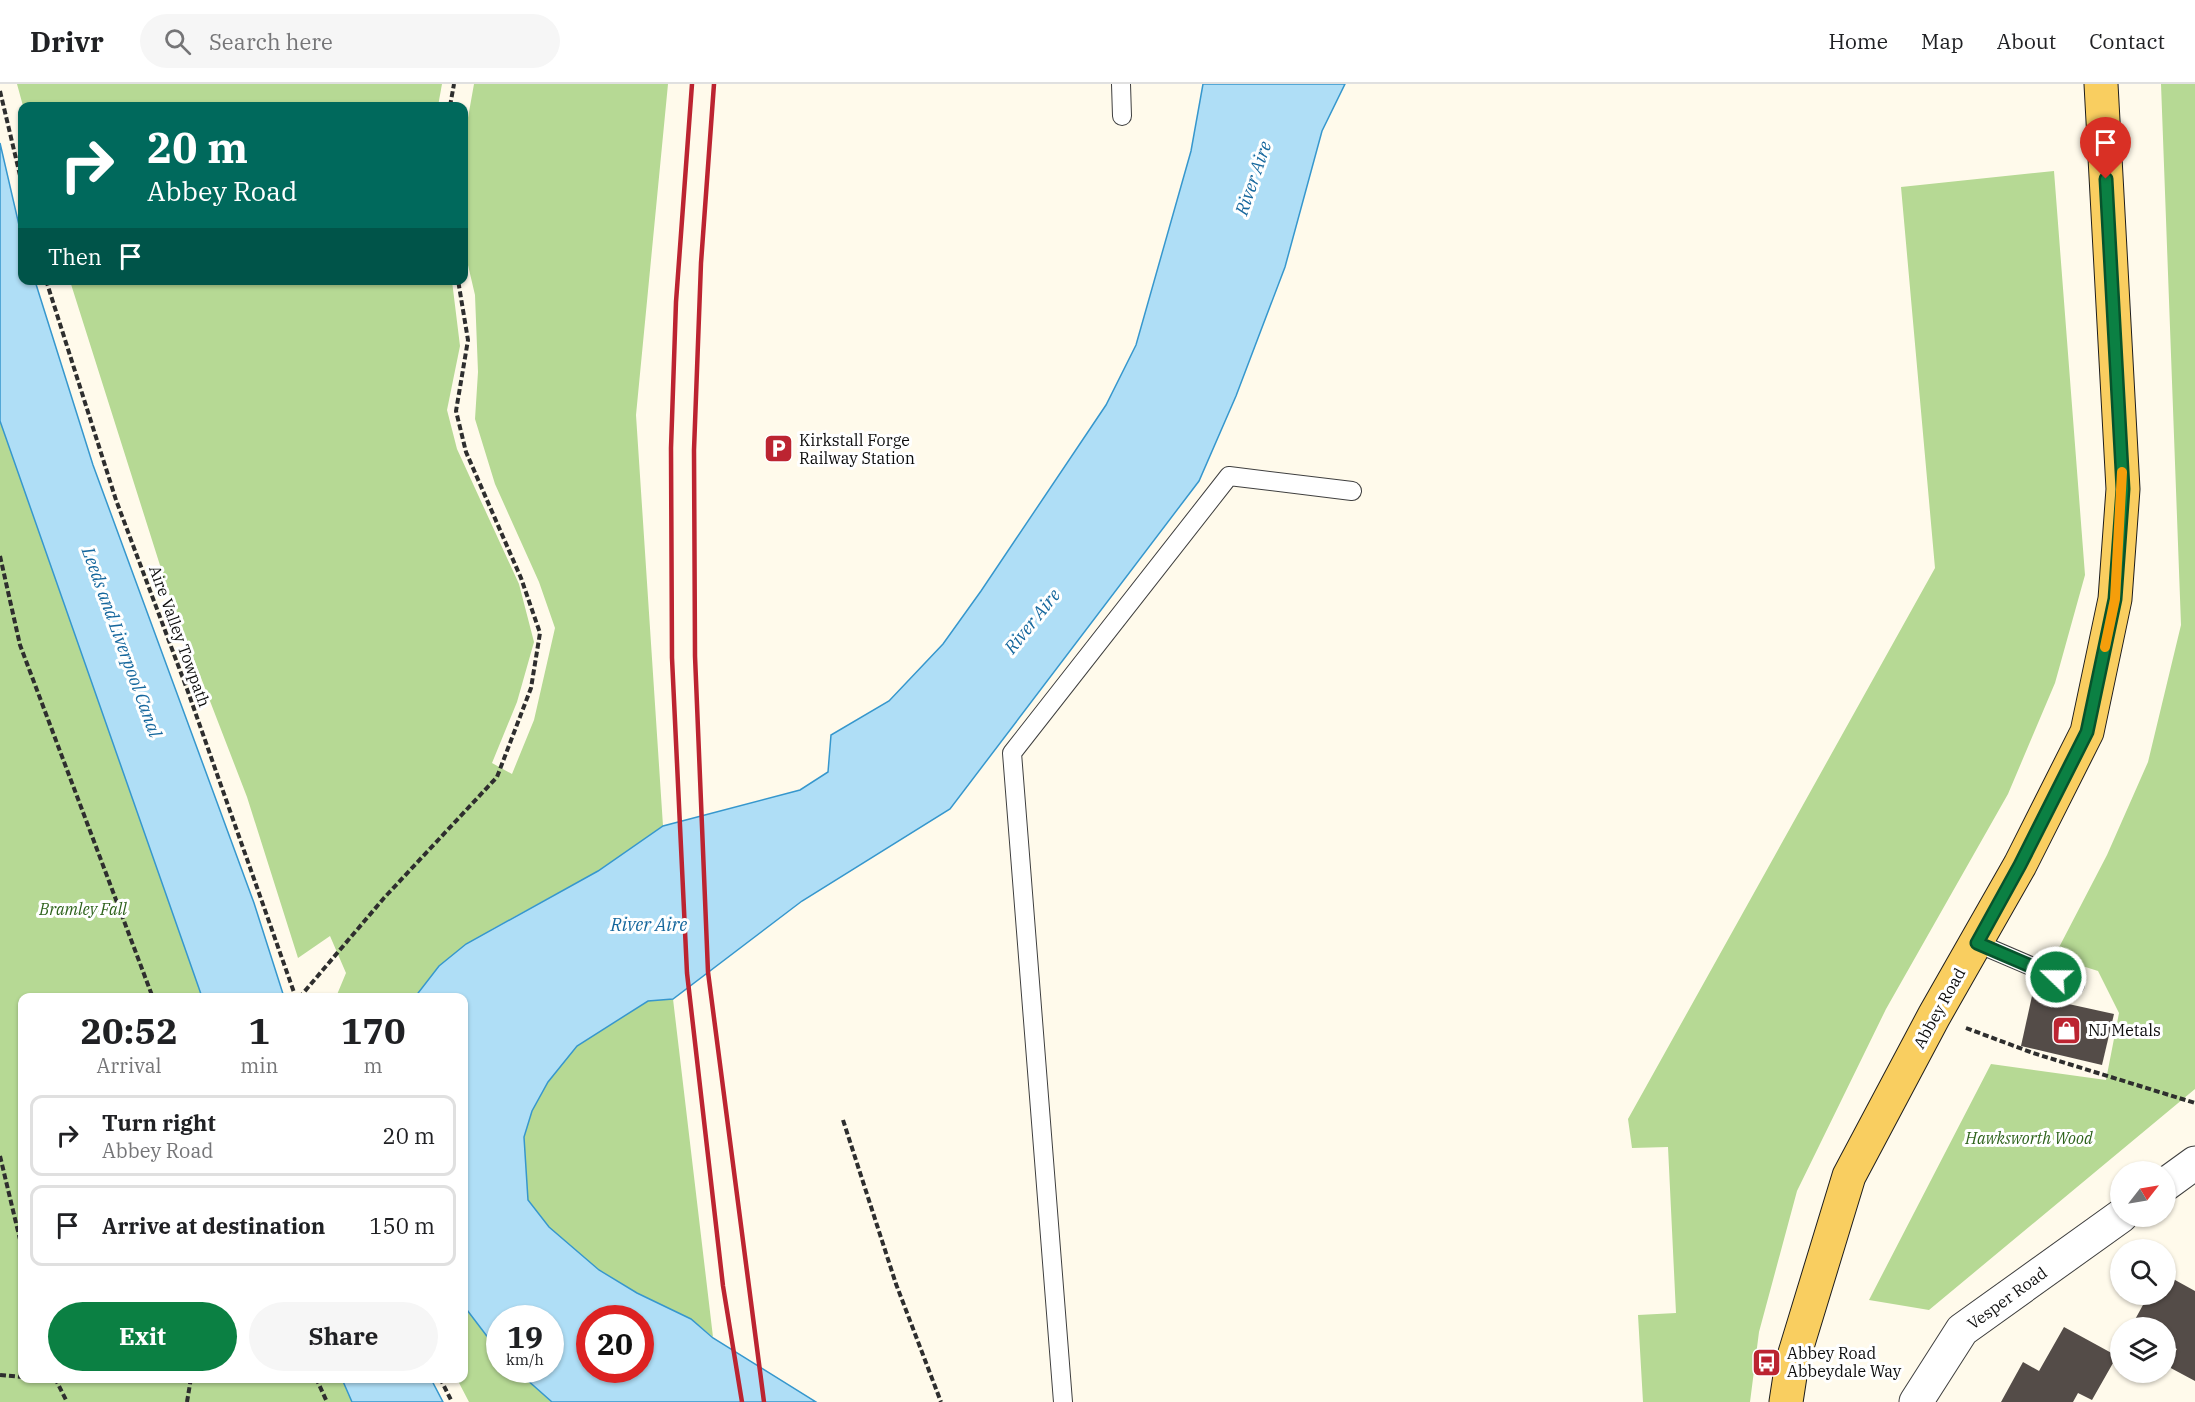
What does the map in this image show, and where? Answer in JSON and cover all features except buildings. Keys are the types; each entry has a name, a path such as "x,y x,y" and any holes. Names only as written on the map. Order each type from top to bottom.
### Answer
{"main road":[{"name":"Abbey Road","path":"1786,1402 1792,1363 1850,1176 1934,1016 2020,865 2087,732 2115,599 2123,489 2101,84"}],"street":[{"path":"2176,1177 2195,1163"},
{"name":"Vesper Road","path":"1916,1402 1962,1330 2110,1224"}],"lane":[{"path":"1121,84 1122,116"},
{"path":"1063,1402 1012,753 1229,476 1352,491"},
{"path":"1977,943 2075,986"}],"path":[{"path":"451,102 454,84"},
{"path":"0,91 18,167"},
{"name":"Aire Valley Towpath","path":"48,285 116,500 188,689 296,993"},
{"path":"302,993 363,921 497,777 531,688 540,633 521,579 465,452 456,411 468,339 459,285"},
{"path":"0,556 20,645 151,993"},
{"path":"1934,1016 2033,1053 2195,1103"},
{"path":"843,1120 896,1284 941,1402"},
{"path":"0,1156 18,1231"},
{"path":"0,1375 18,1377"},
{"path":"57,1383 67,1402"},
{"path":"187,1402 190,1383"},
{"path":"318,1383 327,1402"},
{"path":"442,1383 452,1402"}],"green space":[{"path":"17,84 442,84 439,102 22,102"},
{"path":"474,84 668,84 636,415 663,826 598,871 492,929 439,966 418,993 338,993 346,973 330,936 298,958 247,797 171,600 71,285 452,285 460,346 447,410 457,449 519,584 534,642 517,702 492,763 512,774 534,720 555,628 539,582 495,484 475,419 478,372 475,295 468,265 468,118"},
{"name":"Hawksworth Wood","path":"2161,84 2195,84 2195,1089 1929,1310 1869,1300 1991,1064 2106,1080 2119,1013 2098,971 2054,957 2107,855 2148,762 2181,625"},
{"path":"2054,171 2085,575 2055,683 2008,794 1886,1009 1797,1191 1759,1332 1750,1402 1643,1402 1638,1315 1676,1313 1668,1147 1632,1148 1628,1119 1935,568 1901,187"},
{"name":"Bramley Fall","path":"0,421 201,993 18,993 18,1383 344,1383 352,1402 0,1402"},
{"path":"673,999 713,1337 691,1319 637,1293 599,1270 572,1249 549,1227 528,1200 524,1168 524,1137 532,1111 548,1082 577,1046 648,1001"},
{"path":"468,1311 486,1335 486,1383 531,1383 552,1402 469,1402 459,1383 468,1383"}],"water":[{"name":"River Aire","path":"1203,84 1345,84 1322,131 1285,267 1236,396 1199,481 950,809 802,901 673,999 648,1001 577,1046 548,1082 532,1111 524,1137 528,1200 549,1227 599,1270 637,1293 691,1319 713,1338 816,1402 552,1402 531,1383 564,1383 564,1305 486,1305 486,1335 468,1311 468,993 418,993 439,966 466,944 598,871 663,826 800,790 828,772 831,735 889,701 943,644 1106,405 1136,345 1191,151"},
{"name":"Leeds and Liverpool Canal","path":"0,143 18,221 18,285 36,285 93,465 254,903 283,993 201,993 0,421"},
{"path":"344,1383 433,1383 443,1402 352,1402"}],"railway":[{"path":"692,84 676,302 671,448 672,658 687,973 723,1286 742,1402"},
{"path":"714,84 701,263 694,450 695,656 708,972 764,1402"}],"slow traffic":[{"path":"2105,647 2115,599 2123,489 2122,472"}],"place":[{"name":"Kirkstall Forge Railway Station","path":"778,449"},
{"name":"NJ Metals","path":"2067,1030"},
{"name":"Abbey Road Abbeydale Way","path":"1766,1362"}],"route":[{"path":"2056,977 1977,943 2020,865 2087,732 2115,599 2123,489 2106,179"}]}
